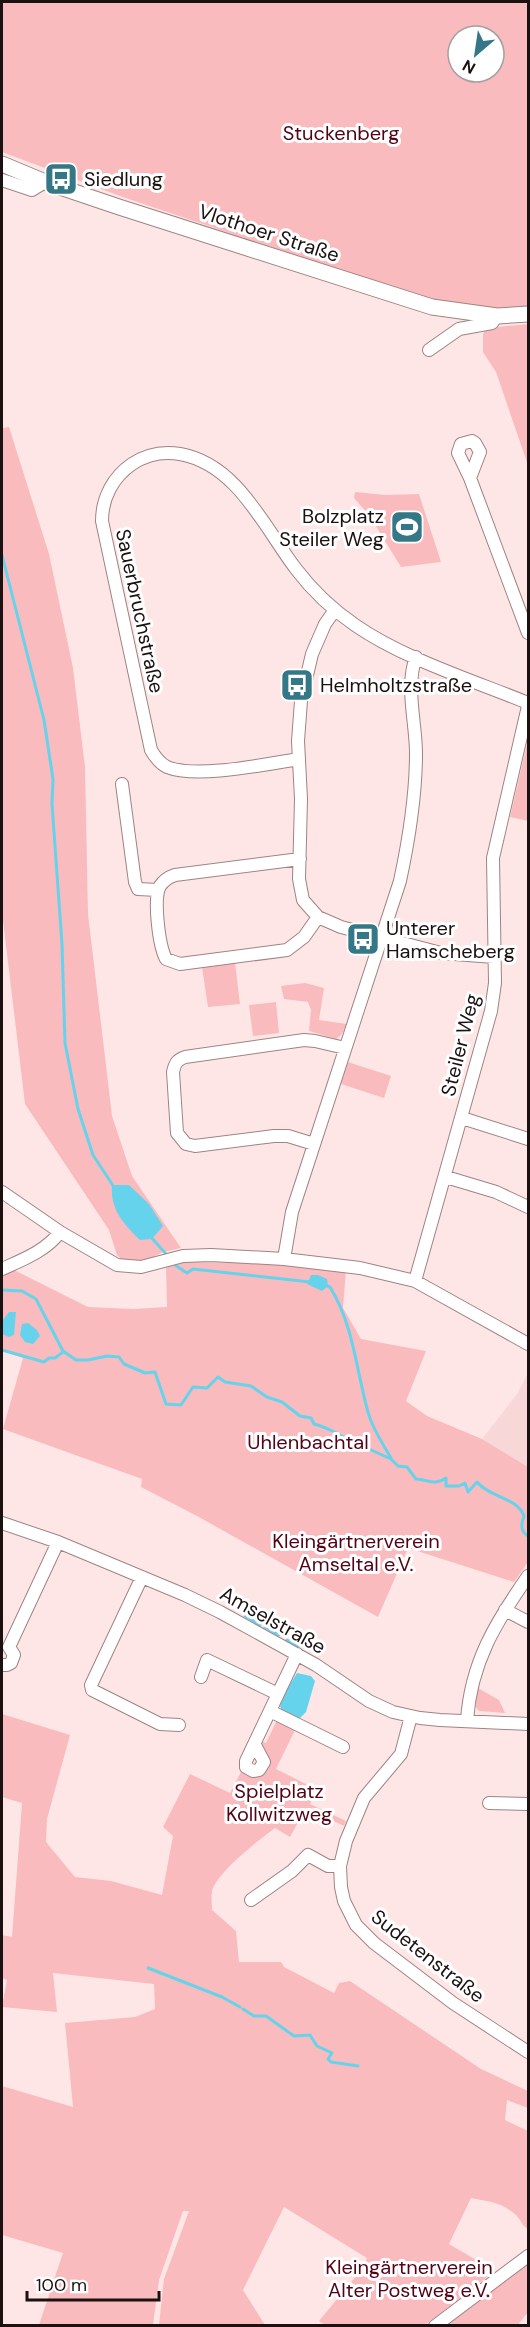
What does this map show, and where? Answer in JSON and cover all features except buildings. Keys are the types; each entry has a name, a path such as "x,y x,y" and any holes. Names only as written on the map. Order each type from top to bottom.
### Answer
{"main road":[{"name":"Vlothoer Straße","path":"2,164 45,182 432,307 496,316 528,315"}],"street":[{"path":"2,180 32,190 45,182"},
{"path":"429,350 459,329 492,323 496,316"},
{"name":"Sauerbruchstraße","path":"299,759 225,770 196,771 165,766 156,759 151,750 103,535 102,512 110,488 119,474 144,456 171,452 190,456 206,463 237,488 296,569 335,610 362,630 416,657 528,705"},
{"path":"470,478 528,633"},
{"path":"335,610 319,637 304,680 299,717 300,890 310,910 318,917 340,927 441,953 494,957"},
{"path":"284,1258 292,1212 383,938 402,872 415,796 416,752 411,684 416,657"},
{"name":"Steiler Weg","path":"416,1281 491,1011 495,983 493,858 528,705"},
{"path":"122,784 135,882 138,889 142,891 158,890"},
{"path":"300,859 167,878 158,890 157,899 161,949 166,959 172,963 190,963 287,950 304,937 318,917"},
{"path":"314,1144 288,1136 274,1136 195,1146 186,1144 177,1133 172,1072 174,1065 185,1057 304,1040 345,1048"},
{"path":"462,1118 528,1139"},
{"path":"446,1177 496,1192 528,1207"},
{"path":"2,1192 106,1261 128,1267 141,1267 194,1255 284,1258 360,1268 416,1281 528,1344"},
{"path":"2,1269 34,1254 60,1232"},
{"name":"Amselstraße","path":"2,1523 58,1542 220,1612 297,1654 369,1701 393,1712 440,1720 528,1724"},
{"path":"2,1665 7,1665 14,1659 12,1650 5,1647 58,1542"},
{"path":"467,1720 471,1687 480,1656 505,1610 528,1576"},
{"path":"142,1577 91,1685 92,1690 160,1724 179,1725"},
{"path":"505,1610 528,1622"},
{"path":"255,1745 297,1654"},
{"path":"201,1677 207,1660 278,1694"},
{"path":"270,1711 343,1747"},
{"name":"Sudetenstraße","path":"411,1716 401,1754 360,1804 346,1841 340,1866 344,1901 356,1925 364,1934 453,2003 528,2052"},
{"path":"489,1803 528,1804"},
{"path":"251,1900 292,1871 304,1857 311,1856 328,1866 340,1866"},
{"path":"435,2325 528,2256"}],"shaded area":[{"path":"528,1373 528,1467 482,1439 517,1394"}],"green space":[{"name":"Stuckenberg","path":"2,2 528,2 528,308 490,310 430,301 120,196 2,152"},
{"path":"528,324 528,465 496,372 483,352 483,334 486,328"},
{"path":"9,427 49,554 73,668 85,767 88,914 112,1116 132,1176 181,1248 163,1252 145,1261 123,1261 117,1255 109,1230 25,1104 2,912 2,428"},
{"path":"355,492 385,495 419,494 441,562 401,567 369,515 354,498"},
{"path":"528,740 528,821 510,817"},
{"path":"235,963 240,1004 208,1007 202,967"},
{"path":"305,983 324,988 319,1020 347,1024 336,1039 309,1031 311,1010 308,1002 284,999 281,986"},
{"path":"276,1002 279,1033 253,1036 249,1005"},
{"path":"348,1062 391,1076 384,1098 341,1084"},
{"path":"187,1262 301,1264 346,1270 343,1308 361,1339 426,1351 406,1401 427,1416 482,1439 528,1467 528,1562 514,1582 408,1548 378,1617 141,1487 142,1479 3,1429 23,1358 2,1351 2,1271 12,1269 88,1307 133,1309 167,1307 166,1266"},
{"path":"478,1688 499,1700 505,1713 479,1711 475,1706"},
{"path":"2,1714 70,1735 47,1819 46,1842 75,1877 111,1881 162,1895 173,1836 163,1827 190,1774 230,1793 242,1770 262,1773 267,1770 270,1759 260,1740 266,1743 278,1718 296,1728 276,1769 316,1789 310,1804 346,1821 344,1826 306,1808 290,1837 275,1828 230,1865 212,1891 212,1910 236,1931 239,1962 281,1962 284,1967 334,1993 339,1983 350,1981 481,2069 528,2091 528,2108 507,2100 505,2120 528,2131 528,2229 516,2215 501,2205 471,2198 449,2244 495,2271 425,2325 325,2325 319,2321 361,2270 367,2258 284,2207 243,2290 265,2325 159,2325 164,2279 189,2211 183,2211 159,2280 153,2325 39,2325 63,2253 2,2235 2,2086 73,2107 65,2023 135,2017 155,2009 154,1984 53,1973 57,2012 2,2007 7,1980 2,1978 2,1935 12,1937 22,1803 2,1797"},
{"path":"528,2259 528,2312 518,2325 441,2326"}],"water":[{"path":"112,1185 129,1185 149,1204 163,1226 152,1239 140,1240 119,1216 113,1202"},
{"path":"311,1275 327,1279 328,1286 322,1291 307,1284"},
{"path":"9,1312 16,1312 14,1335 9,1337 2,1334 2,1321"},
{"path":"28,1323 37,1330 40,1336 33,1344 25,1342 20,1335 22,1324"},
{"path":"297,1673 311,1676 315,1681 306,1712 299,1719 282,1711 280,1706"}],"waterway":[{"path":"2,555 44,720 53,779 52,804 62,944 65,1043 78,1109 93,1155 114,1187"},
{"path":"150,1236 167,1255"},
{"path":"175,1265 187,1273 193,1269 310,1282"},
{"path":"325,1285 330,1287 344,1317 354,1348 370,1418 391,1458"},
{"path":"2,1290 22,1291 36,1299 63,1351 76,1360 107,1356 119,1357 124,1364 145,1373 155,1372 166,1404 181,1405 193,1387 207,1388 218,1377 225,1382 251,1386 267,1397 282,1402 300,1416 311,1418 314,1424 331,1430 347,1440 356,1441 391,1459 398,1466 407,1467 416,1479 435,1482 446,1478 446,1486 459,1486 465,1483 468,1492 477,1482 521,1510 524,1516 522,1530 528,1536"},
{"path":"2,1350 44,1362 63,1352"},
{"path":"245,1616 260,1625"},
{"path":"265,1627 279,1635"},
{"path":"287,1640 298,1647"},
{"path":"148,1968 222,1997 240,2007"},
{"path":"243,2009 254,2016 266,2016 294,2036 310,2035 317,2046 332,2053 328,2059 331,2062 358,2066"}],"place":[{"name":"Siedlung","path":"61,179"},
{"name":"Bolzplatz Steiler Weg","path":"407,527"},
{"name":"Helmholtzstraße","path":"297,685"},
{"name":"Unterer Hamscheberg","path":"363,939"}],"park label":[{"name":"Uhlenbachtal","path":"308,1442"},
{"name":"Kleingärtnerverein Amseltal e.V.","path":"356,1552"},
{"name":"Spielplatz Kollwitzweg","path":"279,1802"},
{"name":"Kleingärtnerverein Alter Postweg e.V.","path":"409,2278"}]}
